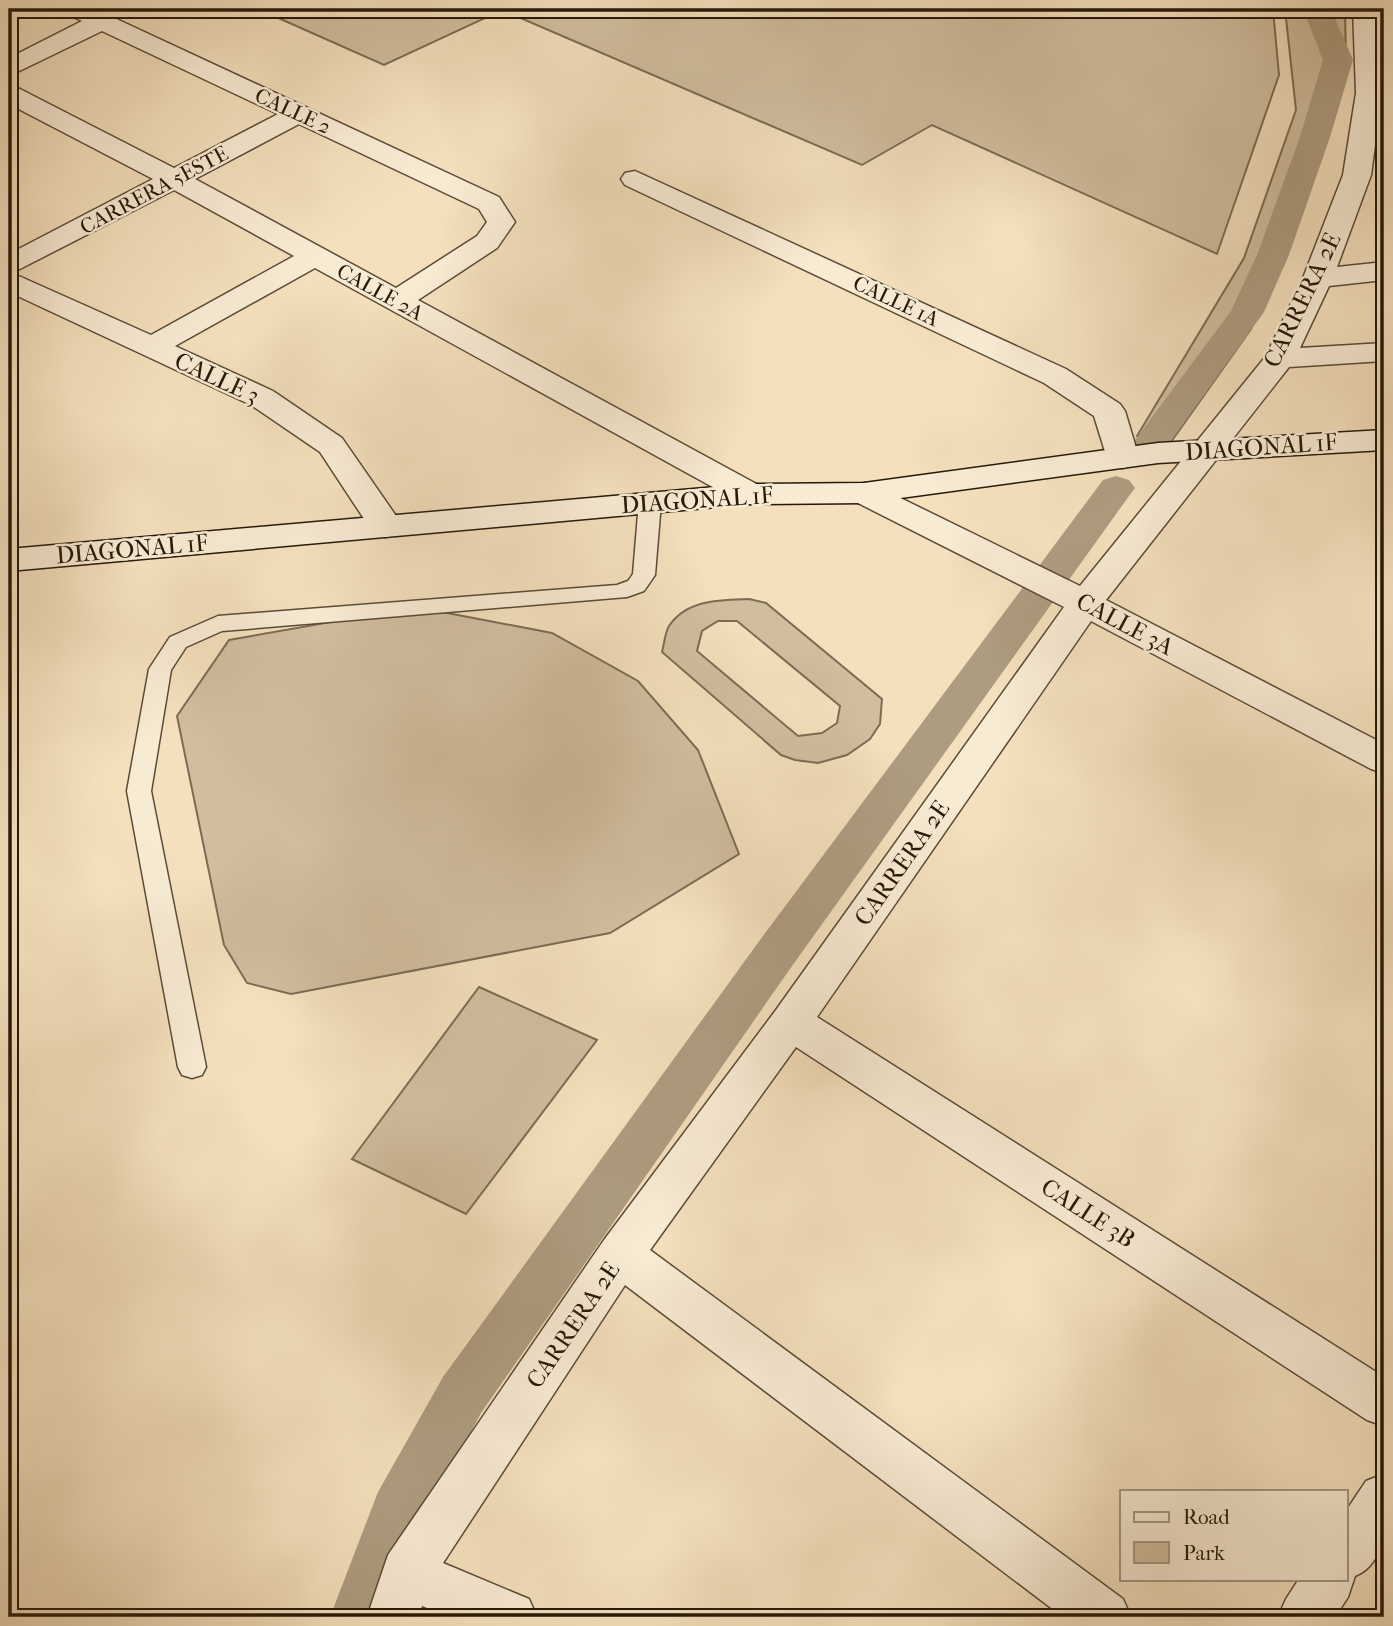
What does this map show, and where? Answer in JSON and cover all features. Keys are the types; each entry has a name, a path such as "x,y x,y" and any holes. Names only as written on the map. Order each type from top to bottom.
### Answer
{"street":[{"name":"CALLE 2","path":"76,9 489,203 501,222 487,242 397,301"},
{"name":"CARRERA 2E","path":"399,1595 620,1254 791,1022 1078,599 1205,452 1280,358 1371,174 1377,93 1365,9"},
{"path":"9,68 102,21"},
{"name":"CALLE 2A","path":"9,94 176,180 750,494"},
{"name":"CARRERA 5ESTE","path":"9,265 298,114"},
{"name":"CALLE 1A","path":"635,179 1055,376 1109,411 1123,457"},
{"path":"152,347 316,256"},
{"path":"1318,278 1384,271"},
{"name":"CALLE 3","path":"9,281 262,398 331,445 386,526"},
{"path":"1280,358 1384,352"},
{"name":"DIAGONAL 1F","path":"9,560 750,494 864,493 1158,453 1384,440"},
{"name":"CALLE 3A","path":"864,493 1078,599 1384,760"},
{"name":"CALLE 3B","path":"791,1022 1384,1404"},
{"path":"620,1254 1105,1617"},
{"path":"1348,1552 1384,1498"},
{"path":"1304,1617 1329,1580"},
{"path":"399,1595 511,1617"}],"lane":[{"path":"192,1067 139,791 160,669 178,642 218,624 619,592 636,586 644,575 650,502"}],"green space":[{"path":"258,9 1273,9 1279,75 1217,254 932,125 862,165 502,10 384,65"},
{"path":"1285,9 1345,9 1346,65 1251,329 1171,442 1137,436 1244,258 1296,110"},
{"path":"749,599 766,603 882,699 880,724 870,739 847,755 818,763 781,755 662,652 669,626 685,611 705,603","holes":["718,621 737,621 840,706 837,723 822,733 798,736 697,651 702,631"]},
{"path":"416,607 552,633 638,681 698,750 739,854 610,933 291,994 247,983 224,945 177,716 229,640"},
{"path":"479,987 597,1040 466,1214 352,1159"}],"waterway":[{"path":"1147,448 1247,312 1273,255 1315,137 1338,60 1317,9"},
{"path":"360,1617 398,1511 462,1395 776,953 1116,488"}]}
